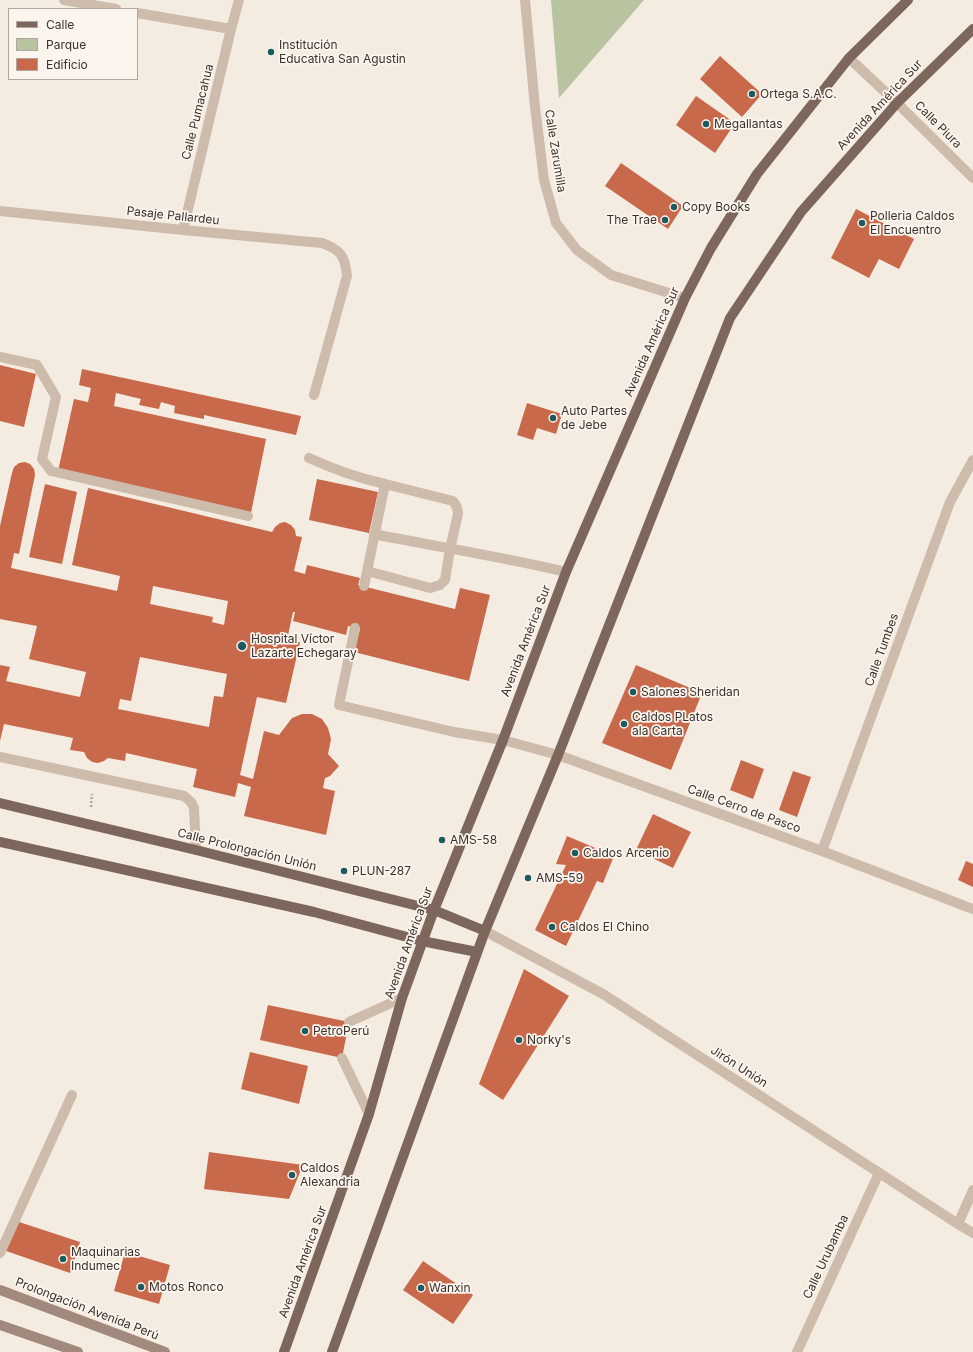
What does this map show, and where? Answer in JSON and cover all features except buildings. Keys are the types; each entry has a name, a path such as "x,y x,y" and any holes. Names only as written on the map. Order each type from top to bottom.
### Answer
{"main road":[{"name":"Avenida América Sur","path":"284,1352 369,1114 402,998 422,941 503,740 566,572 685,298 711,248 757,174 849,58 908,0"},
{"name":"Avenida América Sur","path":"332,1352 485,931 558,755 730,318 801,212 897,103 973,28"},
{"name":"Calle Prolongación Unión","path":"0,803 196,850 434,910 485,931"},
{"path":"0,842 314,912 422,941 477,952"}],"street":[{"path":"64,0 110,8"},
{"name":"Calle Pumacahua","path":"183,230 239,0"},
{"name":"Calle Zarumilla","path":"525,0 535,107 544,180 556,223 577,250 611,275 685,298"},
{"path":"138,13 231,29"},
{"name":"Calle Piura","path":"849,58 973,178"},
{"name":"Pasaje Pallardeu","path":"0,211 322,243 333,247 341,254 346,265 347,276 314,395"},
{"path":"0,357 37,365 56,397 42,459 52,471 248,516"},
{"path":"309,458 331,468 372,481 453,501 457,507 458,514 445,580 440,585 430,588 367,571"},
{"name":"Calle Tumbes","path":"822,852 950,502 973,460"},
{"path":"364,586 385,484"},
{"path":"374,534 516,560 566,572"},
{"name":"Calle Cerro de Pasco","path":"355,628 339,705 454,732 503,740 558,755 973,909"},
{"path":"0,757 184,796 191,802 194,808 196,850"},
{"name":"Jirón Unión","path":"485,931 603,994 958,1224 973,1232"},
{"path":"349,1022 402,998"},
{"path":"342,1058 369,1114"},
{"path":"0,1253 72,1095"},
{"name":"Calle Urubamba","path":"797,1352 879,1173"},
{"path":"958,1224 973,1190"},
{"name":"Prolongación Avenida Perú","path":"0,1290 165,1352"},
{"path":"0,1325 78,1352"}],"green space":[{"path":"551,0 644,0 559,98"}],"place":[{"name":"Institución Educativa San Agustin","path":"271,52"},
{"name":"Ortega S.A.C.","path":"752,94"},
{"name":"Megallantas","path":"706,124"},
{"name":"Copy Books","path":"674,207"},
{"name":"The Trae","path":"665,220"},
{"name":"Polleria Caldos El Encuentro","path":"862,223"},
{"name":"Auto Partes de Jebe","path":"553,418"},
{"name":"Hospital Víctor Lazarte Echegaray","path":"242,646"},
{"name":"Salones Sheridan","path":"633,692"},
{"name":"Caldos PLatos ala Carta","path":"624,724"},
{"name":"AMS-58","path":"442,840"},
{"name":"Caldos Arcenio","path":"575,853"},
{"name":"PLUN-287","path":"344,871"},
{"name":"AMS-59","path":"528,878"},
{"name":"Caldos El Chino","path":"552,927"},
{"name":"PetroPerú","path":"305,1031"},
{"name":"Norky's","path":"519,1040"},
{"name":"Caldos Alexandria","path":"292,1175"},
{"name":"Maquinarias Indumec","path":"63,1259"},
{"name":"Motos Ronco","path":"141,1287"},
{"name":"Wanxin","path":"421,1288"}]}
